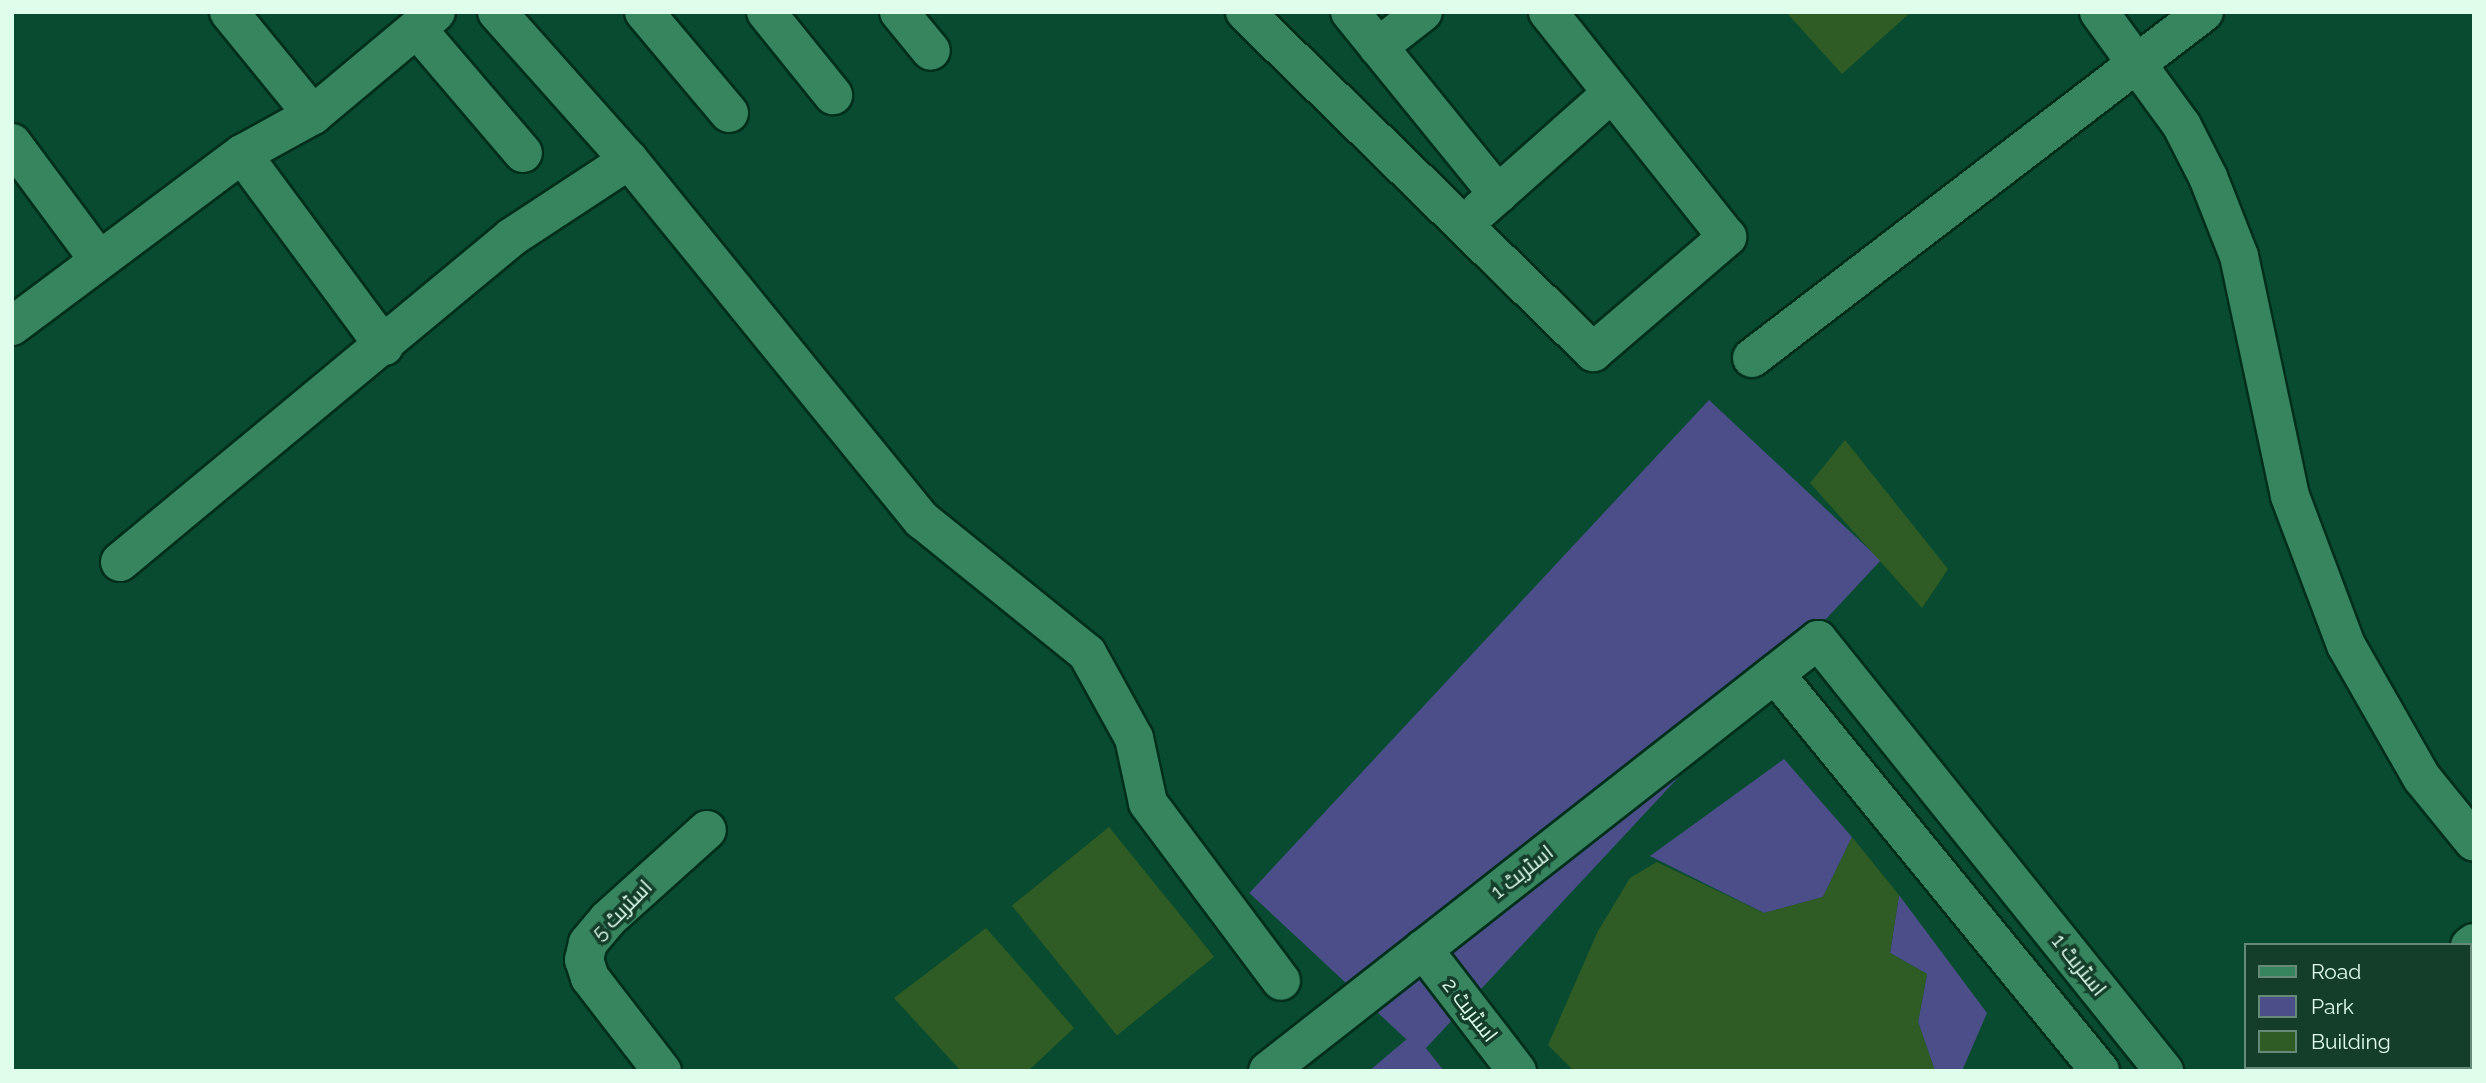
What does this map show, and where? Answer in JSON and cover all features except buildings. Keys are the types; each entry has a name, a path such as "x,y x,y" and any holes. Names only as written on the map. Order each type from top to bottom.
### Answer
{"street":[{"path":"229,12 313,115"},
{"path":"497,12 629,160 922,520 1087,653 1134,738 1148,803 1281,981"},
{"path":"645,12 729,113"},
{"path":"766,12 833,95"},
{"path":"899,12 931,51"},
{"path":"1350,12 1498,194"},
{"path":"1378,47 1423,12"},
{"path":"1265,18 1461,227 1593,352 1727,237 1548,12"},
{"path":"2099,12 2187,136 2239,256 2290,496 2346,645 2422,778 2474,842"},
{"path":"1752,358 2204,12"},
{"path":"12,326 98,258 242,154 313,115 426,20 523,153"},
{"path":"1461,227 1612,93"},
{"path":"12,143 98,258"},
{"path":"242,154 384,346"},
{"path":"120,562 384,346 512,237 629,160"},
{"name":"اسٹریٹ 1","path":"1268,1071 1818,640 2163,1070"},
{"path":"1775,674 2100,1071"},
{"name":"اسٹریٹ 5","path":"662,1071 590,978 584,960 588,943 608,919 707,830"},
{"name":"اسٹریٹ 2","path":"1423,949 1517,1071"}],"green space":[{"path":"1709,400 1881,560 1421,1053 1249,893"},
{"path":"1784,759 1852,837 1823,897 1764,913 1650,856"},
{"path":"1899,895 1987,1013 1962,1071 1935,1071 1918,1022 1927,974 1890,953"},
{"path":"1414,1033 1444,1071 1369,1071"}]}
